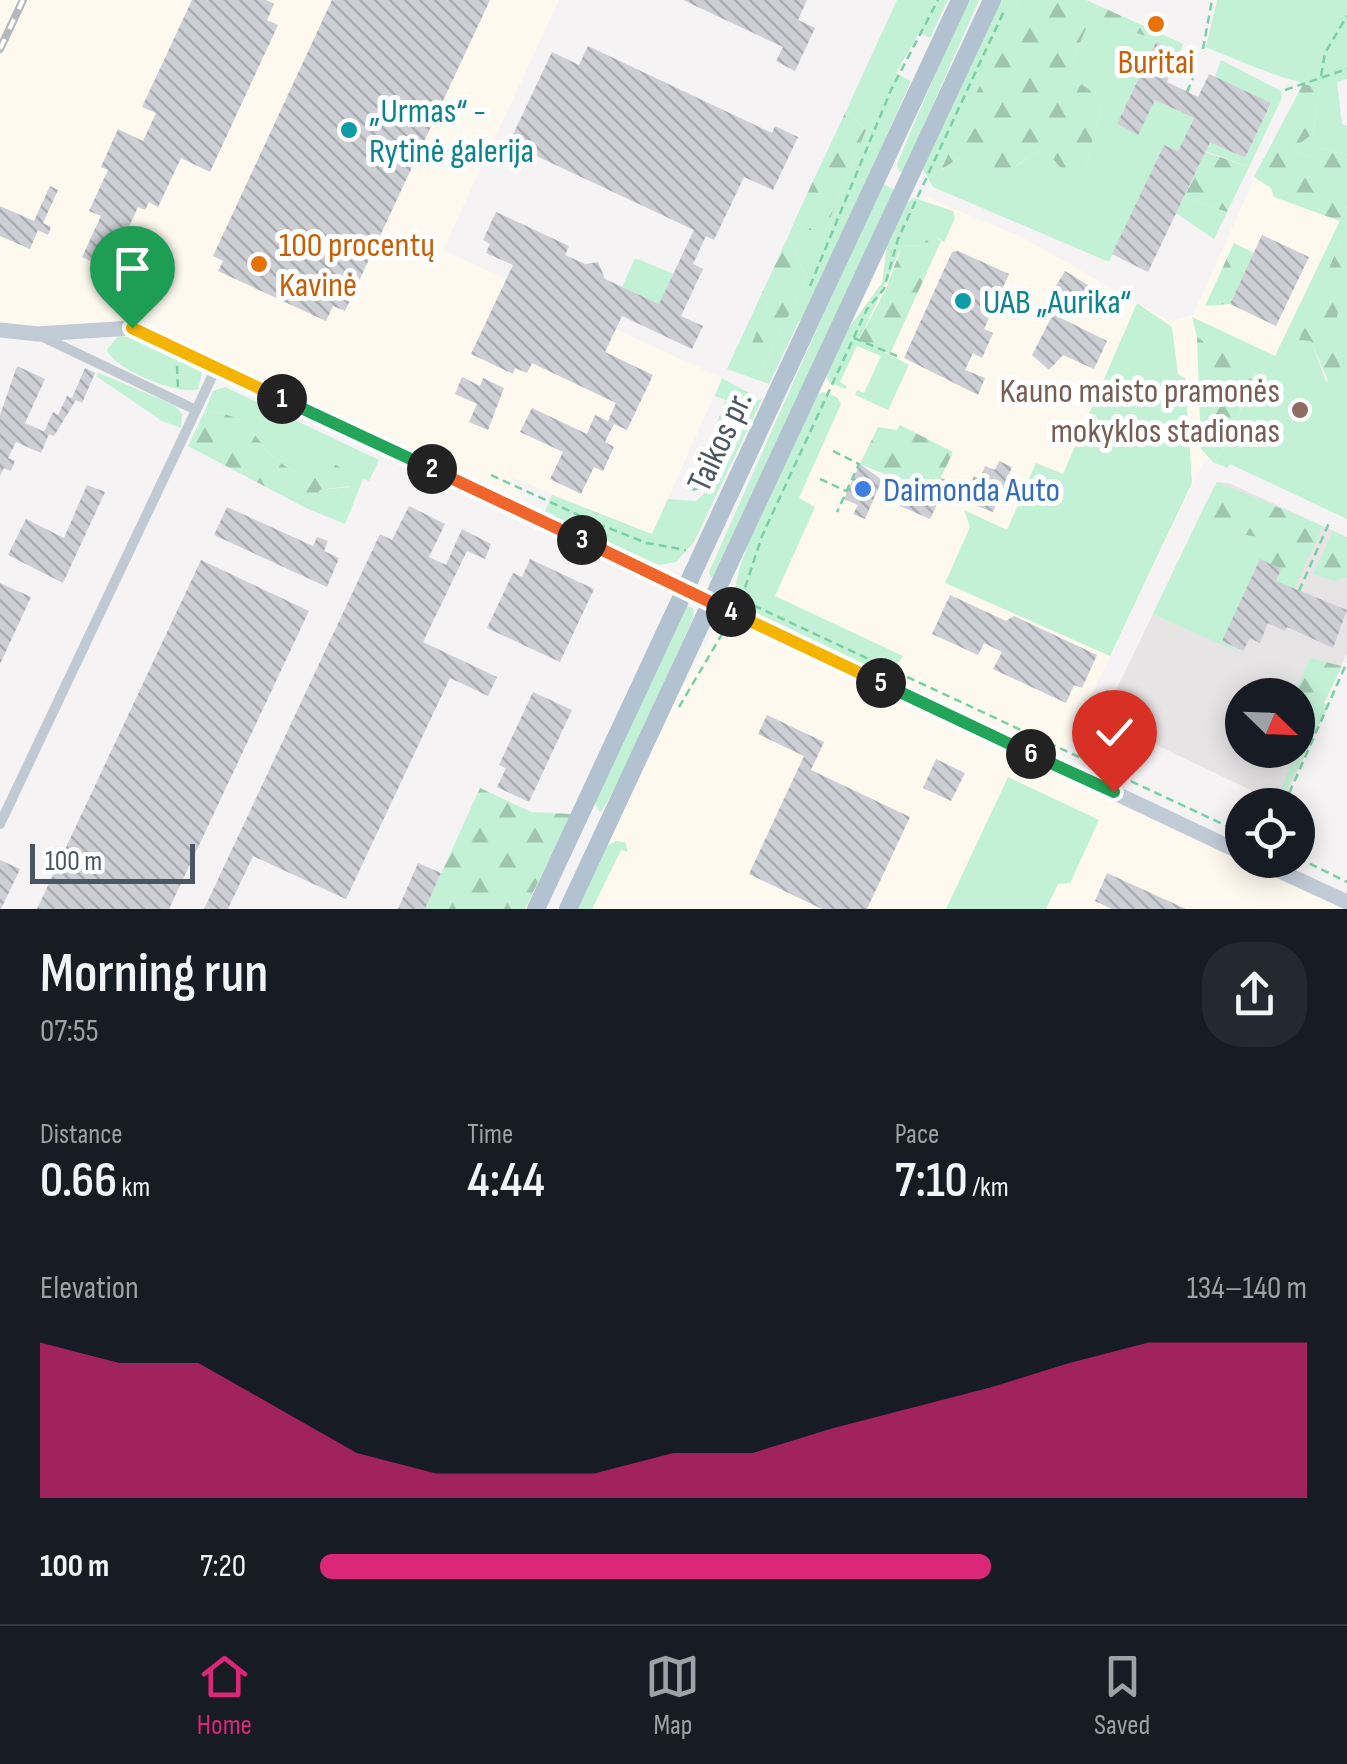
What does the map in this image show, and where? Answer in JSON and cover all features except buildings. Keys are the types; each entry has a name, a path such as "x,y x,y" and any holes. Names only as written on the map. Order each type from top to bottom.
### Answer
{"main road":[{"name":"Taikos pr.","path":"536,909 960,0"},
{"name":"Taikos pr.","path":"568,909 992,0"},
{"path":"887,158 896,177 907,182"},
{"path":"686,589 713,603"},
{"path":"580,815 604,831"}],"street":[{"path":"0,330 38,334 132,328 686,589"},
{"path":"38,334 196,410"},
{"path":"0,824 216,368"},
{"path":"713,603 1225,846"},
{"path":"1295,878 1347,902"}],"path":[{"path":"808,296 816,263 885,104 938,0"},
{"path":"1007,0 898,240 884,289 867,308 762,536 741,600 1225,825"},
{"path":"1202,49 1212,0"},
{"path":"1322,76 1325,53 1347,16"},
{"path":"1286,90 1347,69"},
{"path":"1188,92 1194,78"},
{"path":"853,337 897,356"},
{"path":"176,350 178,402"},
{"path":"833,451 860,464 838,512"},
{"path":"491,475 598,524 648,543 689,551"},
{"path":"820,479 847,491"},
{"path":"1298,591 1329,523"},
{"path":"1291,788 1347,662"},
{"path":"1315,866 1347,882"}],"shaded area":[{"path":"0,0 559,0 443,250 722,378 652,534 511,477 524,501 134,324 0,325"},
{"path":"1272,139 1347,206 1227,468 1205,459 1062,757 745,611 735,602 734,590 750,545 909,201 926,197 1022,237 1169,321 1193,315"},
{"path":"1217,482 1229,483 1347,537 1347,653 1324,703 1328,706 1315,734 1315,678 1225,678 1225,768 1299,768 1290,788 1246,788 1102,719"},
{"path":"731,623 1225,854 1225,878 1276,878 1342,909 575,909 664,721 713,632"}],"green space":[{"path":"897,0 948,0 930,38 919,33 896,73 911,81 804,321 799,321 769,384 727,369 762,293 768,305 745,364 761,371 807,278 788,237 794,222 802,228 827,226 866,130 846,111"},
{"path":"967,0 979,0 903,172 899,171 897,164"},
{"path":"998,0 1019,0 942,170 962,156 1016,166 1043,148 1085,169 1101,108 1090,90 1071,77 1071,65 1091,15 1149,38 1155,31 1183,44 1180,53 1156,42 1117,124 1138,134 1155,100 1194,118 1178,151 1164,145 1109,262 933,187 922,167"},
{"path":"1019,0 1086,0 1155,31 1150,38 1091,16 1071,65 1071,77 1090,90 1101,108 1085,169 1071,179 1043,148 1006,172 962,156 941,170"},
{"path":"1217,0 1347,0 1347,79 1337,82 1342,124 1347,126 1347,155 1320,148 1310,158 1292,149 1313,134 1317,105 1327,89 1206,47"},
{"path":"1221,60 1281,91 1282,98 1249,167 1189,145 1194,134 1245,158 1271,104 1215,77"},
{"path":"1303,84 1328,89 1317,105 1313,134 1292,149 1310,158 1320,148 1347,155 1347,206 1340,221 1274,197 1271,188 1254,177"},
{"path":"846,111 866,130 827,226 806,229 794,222"},
{"path":"1205,152 1249,167 1227,212 1184,197"},
{"path":"882,183 896,191 716,576 711,578 709,572"},
{"path":"1184,197 1227,212 1214,239 1176,213"},
{"path":"914,198 953,211 955,218 944,242 933,235 922,245 902,246 860,339 909,365 888,410 855,395 857,390 864,393 881,356 857,346 840,382 847,386 845,389 829,382 825,373 843,336 882,283 887,244 905,204"},
{"name":"Kauno maisto pramonės mokyklos stadionas","path":"1347,206 1347,235 1343,235 1300,340 1311,340 1326,382 1344,376 1336,354 1334,318 1347,284 1347,519 1230,464 1227,468 1213,462 1225,448 1256,372 1197,337 1192,317 1275,356"},
{"path":"932,234 941,241 890,354 859,340 886,289 902,246 922,245"},
{"path":"1343,235 1347,235 1347,284 1335,340 1344,376 1341,387 1332,390 1311,341 1299,340"},
{"path":"788,237 807,278 761,371 745,365 746,357 768,305 762,293"},
{"path":"1234,243 1254,253 1230,304 1205,306"},
{"path":"635,258 674,274 659,304 622,287"},
{"path":"1137,303 1172,327 1178,374 1185,378 1192,483 1110,656 945,583 970,527 964,510 1007,530 1036,463 1063,474"},
{"path":"118,336 133,337 198,368 202,373 198,389 163,385 121,365 107,350"},
{"path":"1197,337 1256,371 1225,448 1213,462 1201,449"},
{"path":"99,373 174,405 182,414 181,428 162,421 96,376"},
{"path":"722,378 751,394 752,400 719,469 700,489 690,491 726,400 715,396"},
{"path":"225,387 379,460 369,481 363,479 345,524 306,508 319,490 350,487 319,460 299,473 271,454 237,419 205,411 213,391"},
{"path":"823,392 837,397 841,404 799,498 815,507 775,596 903,656 891,674 885,675 745,611 735,602 736,584 753,530 815,396"},
{"path":"762,399 694,542 676,562 659,565 544,514 552,495 652,534 668,499 696,501 721,478 756,401"},
{"path":"205,411 238,419 271,455 299,473 318,460 333,463 356,477 357,485 320,490 306,508 188,446"},
{"path":"900,425 953,452 933,494 860,464 878,427 897,430"},
{"path":"1217,482 1323,526 1294,589 1276,581 1281,569 1260,559 1258,537 1204,528 1204,507"},
{"path":"1204,507 1205,528 1258,537 1260,559 1222,641 1243,654 1153,614"},
{"path":"1333,531 1347,537 1347,577 1334,581 1313,574"},
{"path":"687,606 693,608 694,616 600,812 594,802"},
{"path":"1310,658 1342,666 1315,732 1315,678 1301,678"},
{"path":"1290,768 1297,768 1287,788 1282,788"},
{"path":"1008,777 1099,820 1070,883 1058,884 1046,909 946,909"},
{"path":"480,788 531,812 571,814 525,909 425,909"},
{"path":"625,842 628,852 621,850 592,909 575,909 607,846"}],"railway":[{"path":"0,49 23,0"}],"place":[{"name":"Buritai","path":"1156,24"},
{"name":"„Urmas“ - Rytinė galerija","path":"349,130"},
{"name":"100 procentų Kavinė","path":"259,264"},
{"name":"UAB „Aurika“","path":"963,301"},
{"name":"Kauno maisto pramonės mokyklos stadionas","path":"1300,410"},
{"name":"Daimonda Auto","path":"863,489"}],"route":[{"path":"132,328 1114,792"}]}
